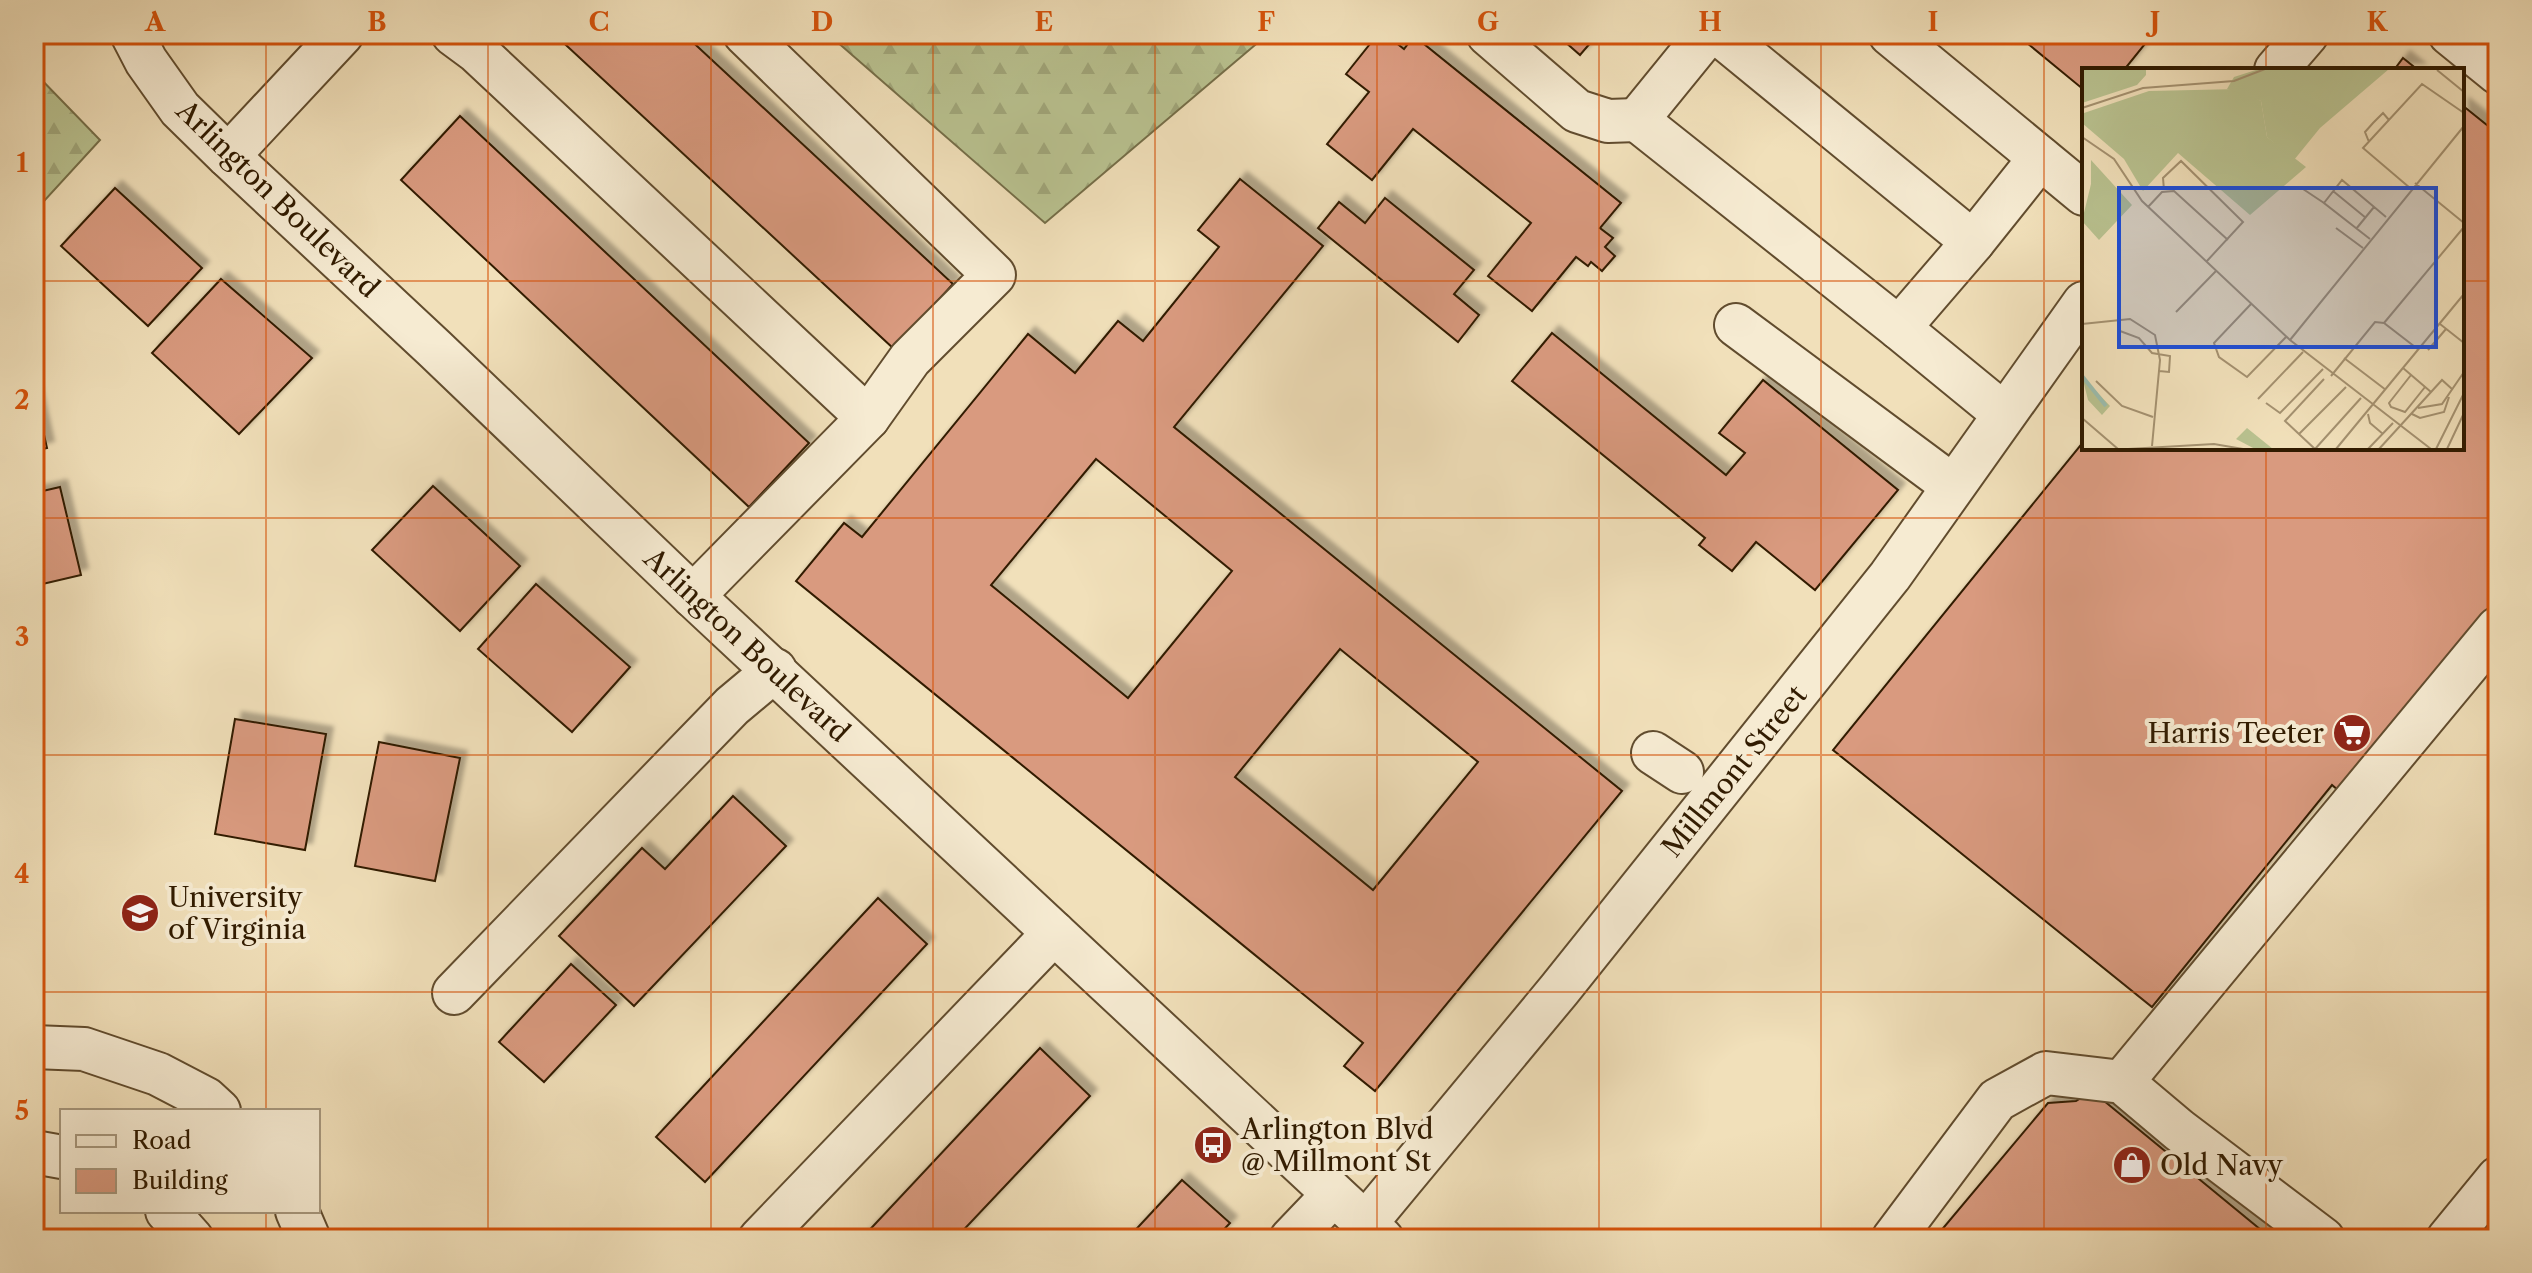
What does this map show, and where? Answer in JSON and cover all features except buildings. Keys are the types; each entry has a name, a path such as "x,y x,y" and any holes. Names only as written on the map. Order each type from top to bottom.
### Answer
{"street":[{"name":"Arlington Boulevard","path":"132,34 146,61 180,109 228,156 1373,1232"},
{"path":"228,156 342,34"},
{"path":"453,34 476,51 868,418"},
{"path":"693,596 868,418 910,359 994,275 745,34"},
{"path":"1488,34 1577,111 1608,121 1637,120 2004,414"},
{"path":"1637,120 1707,34"},
{"path":"1719,34 1973,242"},
{"path":"1890,34 2082,192"},
{"path":"2278,68 2307,34"},
{"path":"2450,34 2498,73"},
{"path":"1899,328 2040,158"},
{"name":"Millmont Street","path":"1373,1232 1559,990 1890,576 2082,306"},
{"path":"1736,325 1953,486"},
{"path":"2122,1082 2498,628"},
{"path":"454,993 732,706 775,670"},
{"path":"760,1239 1054,933"},
{"path":"34,1047 84,1049 158,1074 206,1099 217,1109"},
{"path":"1893,1239 1997,1100 2046,1073 2122,1082 2179,1130 2323,1239"},
{"path":"34,1152 60,1157"},
{"path":"2448,1239 2498,1178"},
{"path":"1291,1239 1333,1195"},
{"path":"169,1213 192,1239"},
{"path":"298,1213 309,1239"}],"green space":[{"path":"828,34 1268,34 1045,223"},
{"path":"34,72 100,140 34,212"}],"place":[{"name":"Harris Teeter","path":"2352,733"},
{"name":"University of Virginia","path":"140,913"},
{"name":"Arlington Blvd @ Millmont St","path":"1213,1145"},
{"name":"Old Navy","path":"2132,1165"}]}
